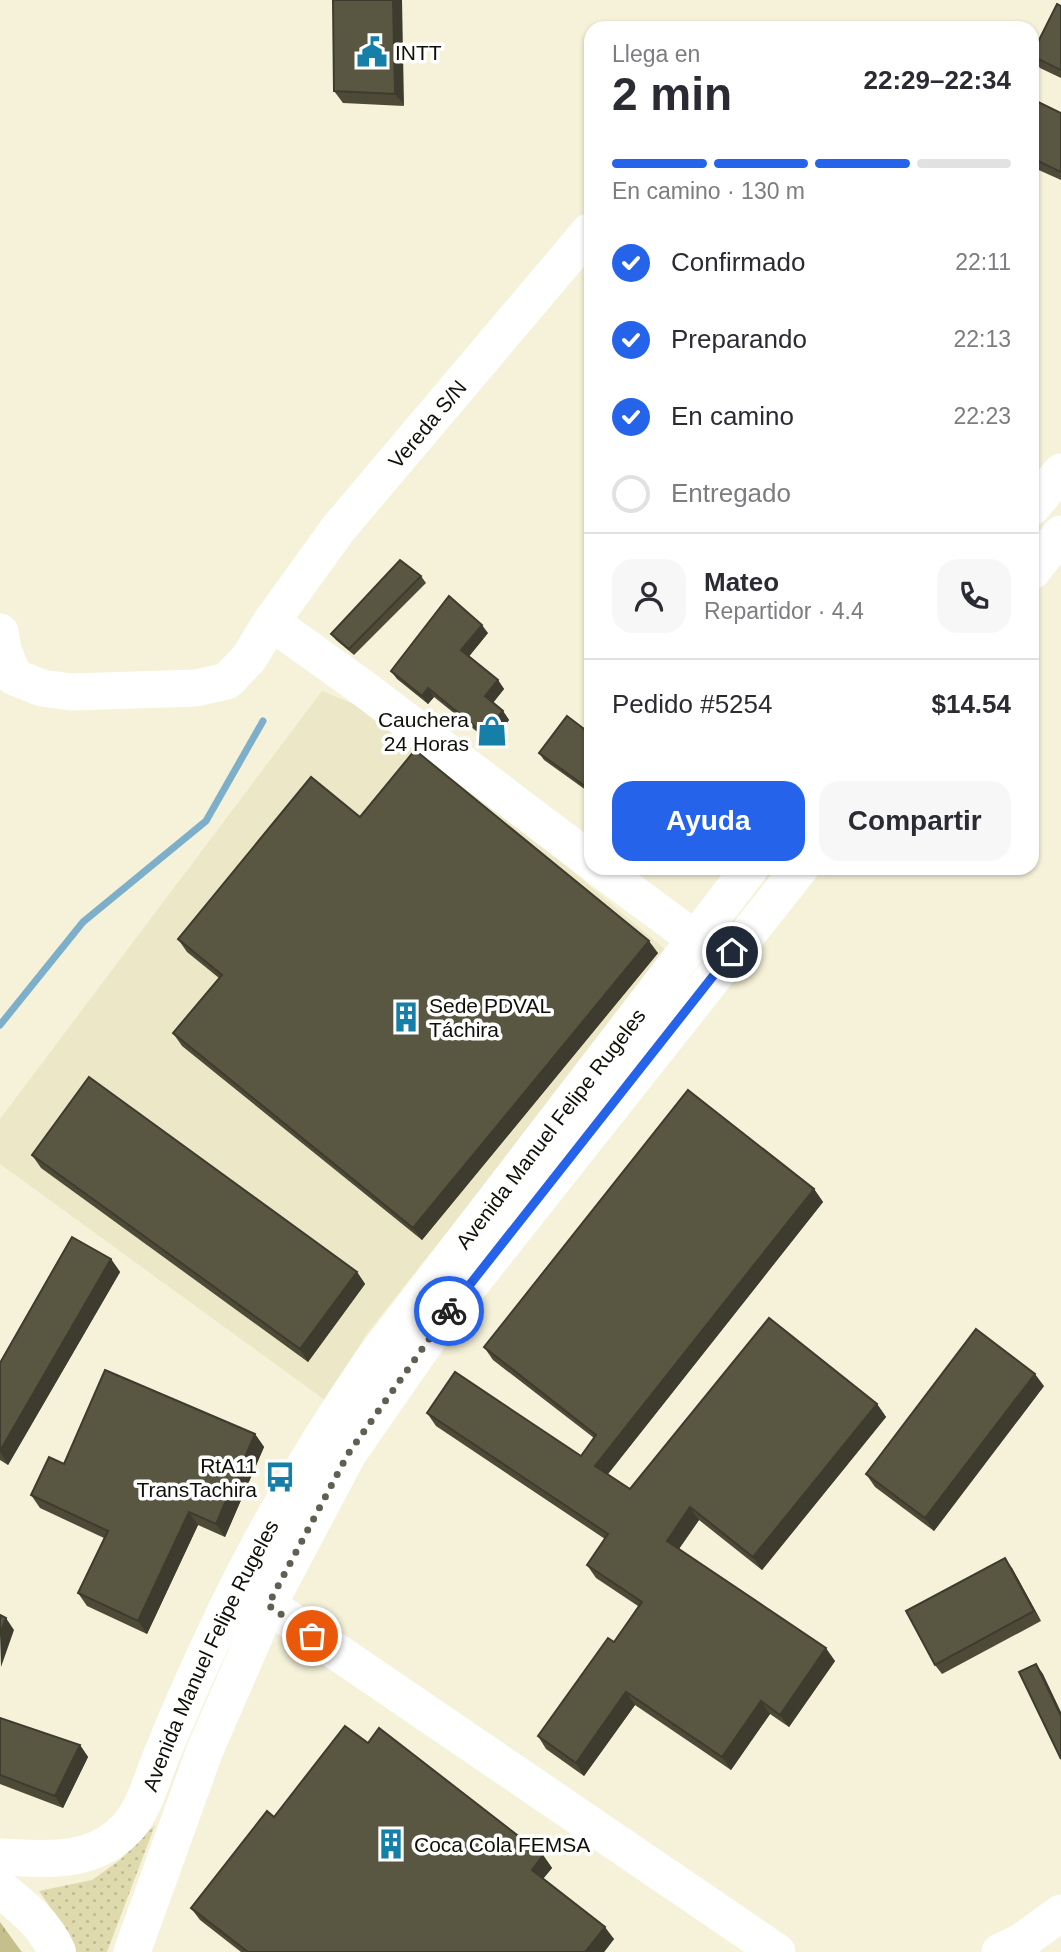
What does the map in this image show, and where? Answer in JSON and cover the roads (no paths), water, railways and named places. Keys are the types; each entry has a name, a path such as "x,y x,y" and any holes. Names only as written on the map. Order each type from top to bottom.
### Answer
{"highway":[{"path":"0,1889 31,1913 57,1952"}],"street":[{"name":"Vereda S/N","path":"0,632 2,650 14,677 43,688 71,692 196,688 227,681 249,658 271,622 338,529 584,238"},
{"path":"1039,498 1061,471"},
{"path":"1039,561 1061,534"},
{"path":"271,622 363,688 584,856"},
{"path":"608,875 695,939"},
{"name":"Avenida Manuel Felipe Rugeles","path":"0,1857 57,1860 89,1853 126,1830 142,1801 227,1608 326,1429 374,1358 745,875"},
{"name":"Avenida Manuel Felipe Rugeles","path":"132,1952 205,1750 268,1605 348,1454 432,1333 794,875"},
{"path":"268,1605 777,1952"},
{"path":"1000,1952 1021,1942 1061,1913"}],"waterway":[{"path":"0,1025 83,922 206,821 263,721"}],"place":[{"name":"INTT","path":"372,52"},
{"name":"Cauchera 24 Horas","path":"492,731"},
{"name":"Sede PDVAL Táchira","path":"406,1017"},
{"name":"RtA11 TransTachira","path":"280,1477"},
{"name":"Coca Cola FEMSA","path":"391,1844"}]}
